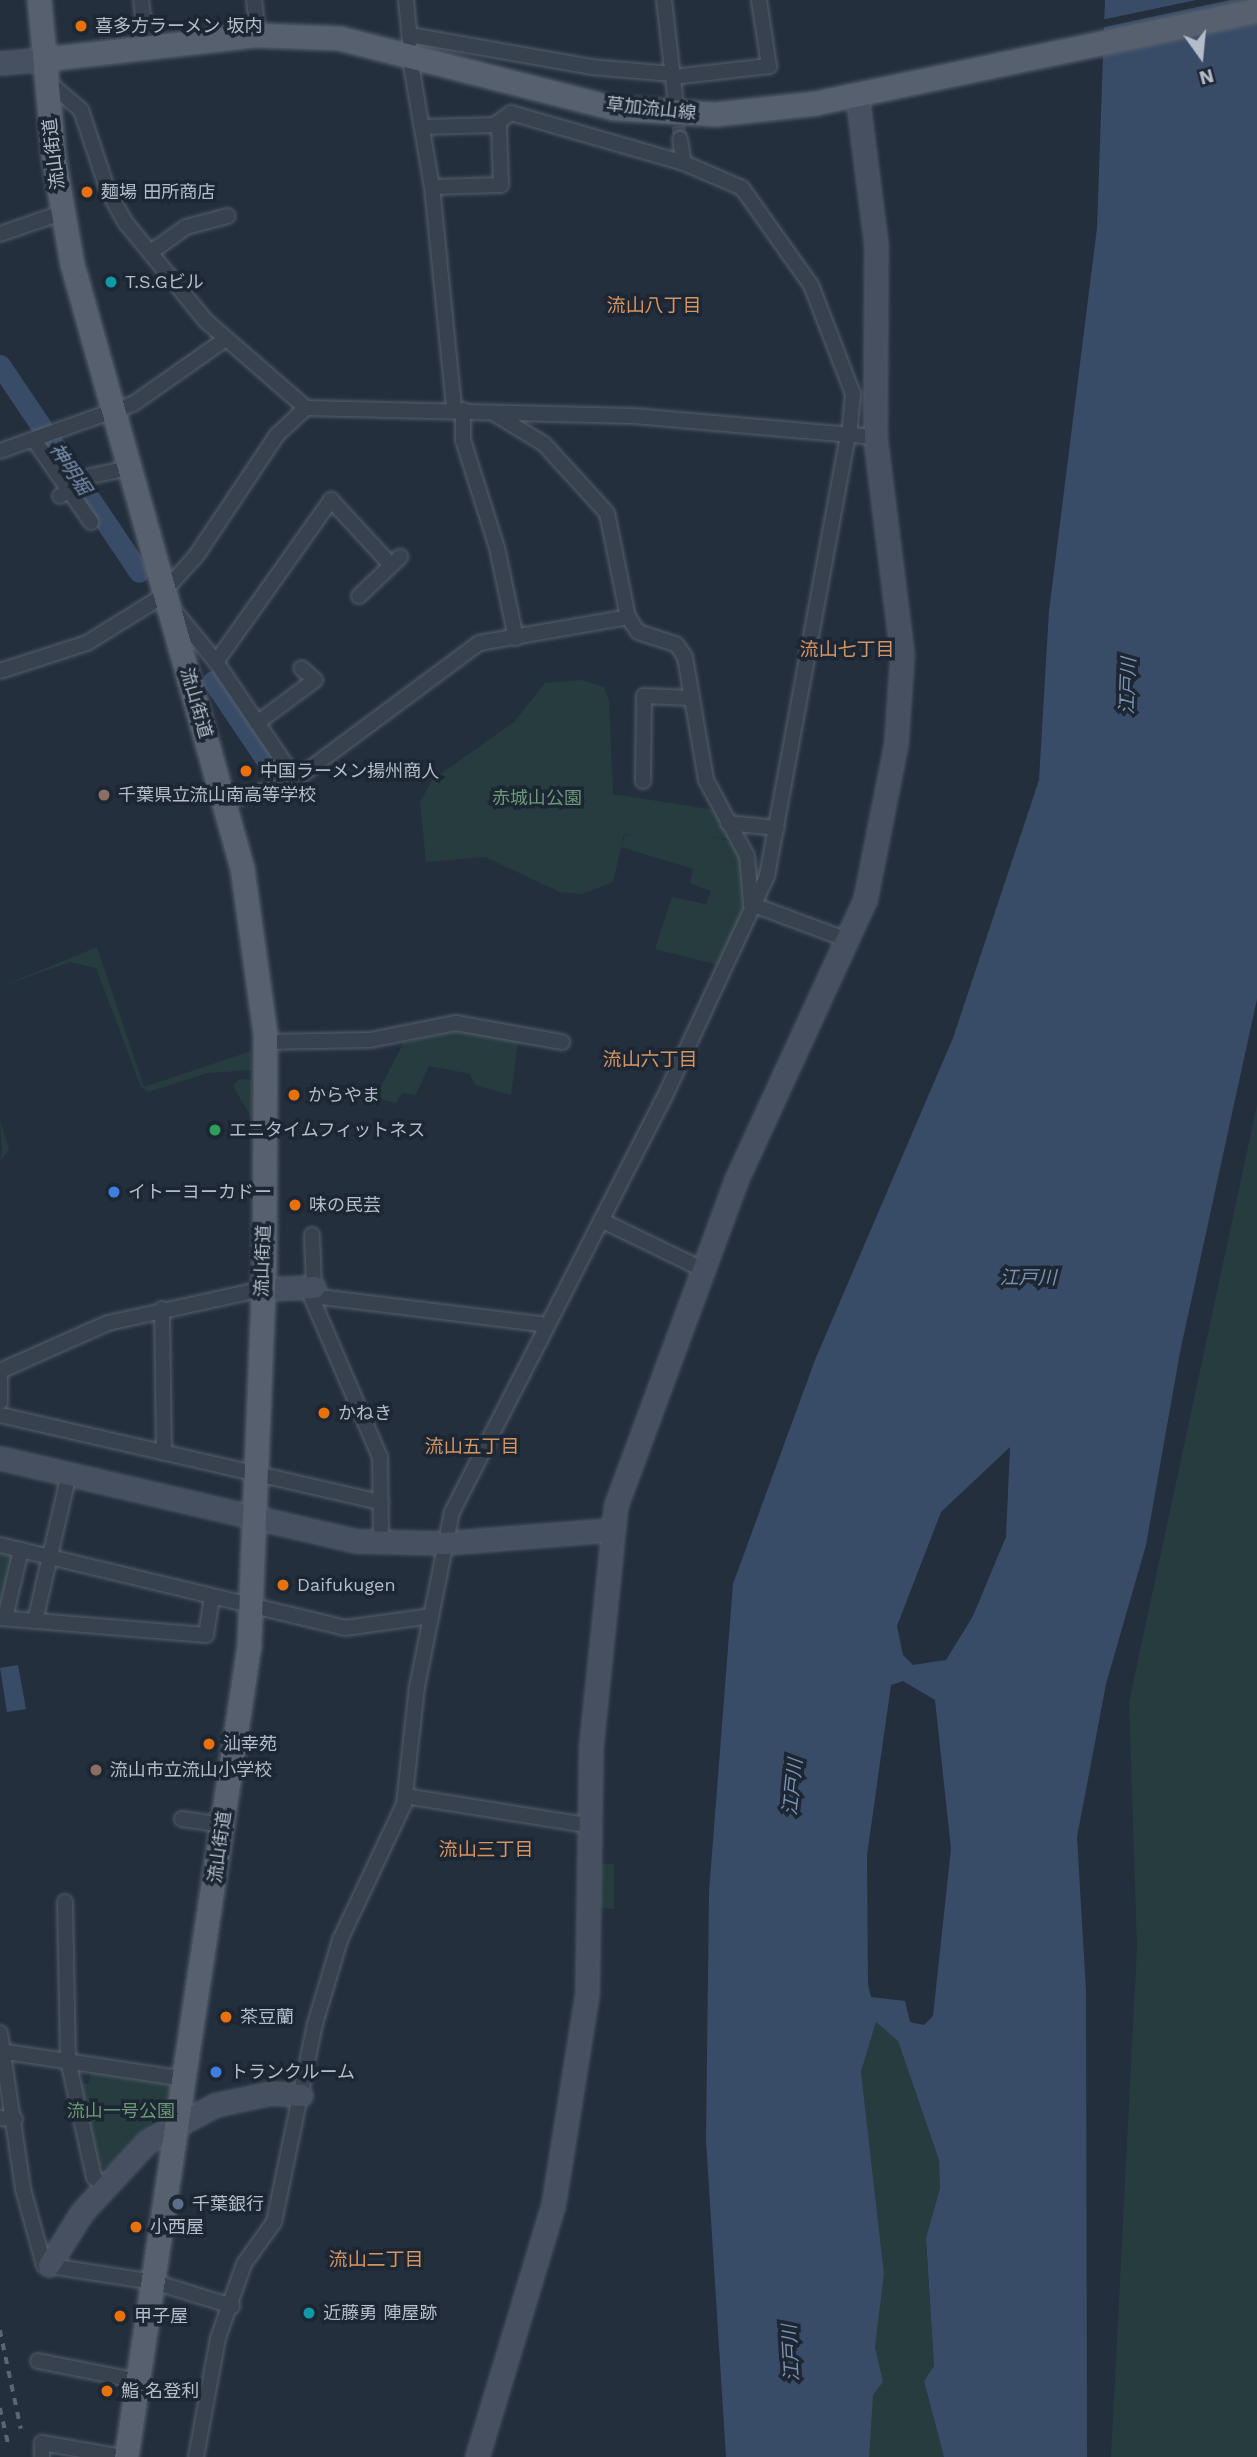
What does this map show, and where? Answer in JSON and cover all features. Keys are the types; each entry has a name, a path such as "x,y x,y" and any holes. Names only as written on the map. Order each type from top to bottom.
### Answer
{"main road":[{"name":"流山街道","path":"38,0 61,213 128,468 224,801 254,925 265,1042 263,1289 252,1606 185,2079 124,2457"},
{"name":"草加流山線","path":"46,70 147,47 258,35 339,38 410,47 603,105 667,114 750,113 863,93 1257,10"}],"street":[{"path":"141,0 147,47"},
{"path":"254,0 258,35"},
{"path":"406,0 463,440 497,548 516,638"},
{"path":"664,0 675,95"},
{"path":"410,47 673,75 769,66 759,0"},
{"path":"0,63 46,70 81,110 114,205 224,340 306,408 458,409 495,414 688,419 875,437"},
{"path":"477,2457 553,2206 591,1960 592,1733 611,1530 700,1268 845,939 865,900 901,695 899,606 875,437 876,245 863,93"},
{"path":"196,2457 218,2338 232,2305 244,2264 275,2222 302,2095 340,1940 405,1796 431,1616 452,1512 679,1068 751,904 766,876 778,828 848,436 853,394 811,285 756,201 742,188 684,163 511,113 494,125"},
{"path":"422,127 499,125 501,185 432,187"},
{"path":"680,139 684,163"},
{"path":"0,233 61,213"},
{"path":"151,252 186,228 228,216"},
{"path":"0,452 113,413 224,340"},
{"path":"0,671 87,643 165,596 196,556 276,435 306,408"},
{"path":"495,414 544,444 607,513 628,617 638,632 680,647 709,790 747,856 751,904"},
{"path":"37,439 68,491 91,522"},
{"path":"68,491 91,477 128,468"},
{"path":"216,662 331,500 395,561 359,596"},
{"path":"165,596 216,662 296,780"},
{"path":"224,801 296,780 455,656 485,642 628,617"},
{"path":"257,723 315,680 300,668"},
{"path":"643,781 644,696 691,698"},
{"path":"727,823 778,828"},
{"path":"751,904 845,939"},
{"path":"265,1042 370,1041 456,1023 562,1042"},
{"path":"601,1220 700,1268"},
{"path":"312,1235 311,1290 380,1457 381,1543"},
{"path":"0,1402 0,1372 93,1328 162,1309 263,1289 311,1290 547,1325"},
{"path":"162,1309 164,1453"},
{"path":"0,1415 381,1502"},
{"path":"0,1458 255,1518 381,1543 444,1543 611,1530"},
{"path":"35,1621 69,1474"},
{"path":"0,1545 354,1629 431,1616"},
{"path":"21,1550 2,1618 206,1635 212,1596"},
{"path":"405,1796 592,1826"},
{"path":"182,1819 223,1825"},
{"path":"65,1902 68,2060 94,2177 103,2186"},
{"path":"0,2033 7,2119 23,2189 53,2266"},
{"path":"1,2051 185,2079"},
{"path":"53,2266 103,2186 148,2141 178,2123 242,2098 302,2095"},
{"path":"53,2266 153,2282 232,2305"},
{"path":"38,2363 138,2381"},
{"path":"42,2457 42,2443 60,2452 124,2457"}],"green space":[{"name":"赤城山公園","path":"581,680 604,687 609,700 613,794 715,810 732,840 711,837 734,842 749,876 745,912 719,965 655,949 672,897 706,904 711,891 690,883 693,869 621,847 613,882 582,894 560,892 485,857 426,862 420,802 432,780 514,722 545,683"},
{"path":"97,947 144,1087 251,1051 252,1070 208,1073 148,1092 141,1087 96,968 70,962 0,987"},
{"path":"459,1030 518,1042 511,1095 475,1085 470,1074 429,1066 416,1095 402,1093 396,1103 375,1098 404,1042"},
{"path":"239,1079 252,1080 252,1119 233,1086"},
{"path":"1257,1105 1257,2457 1111,2457 1137,1947 1129,1702"},
{"path":"0,1120 9,1149 0,1161 2,1152"},
{"path":"0,1549 14,1553 0,1613"},
{"path":"601,1864 614,1864 614,1909 600,1908"},
{"path":"876,2022 898,2041 939,2160 940,2188 926,2238 934,2367 924,2381 944,2457 869,2457 866,2443 873,2395 883,2382 875,2347 884,2274 861,2072"},
{"name":"流山一号公園","path":"91,2072 168,2084 172,2091 168,2119 107,2168 99,2166 80,2083 88,2084"}],"water":[{"name":"江戸川","path":"1105,0 1257,0 1257,999 1180,1352 1146,1545 1106,1684 1077,1837 1086,1991 1087,2457 944,2457 924,2381 934,2366 926,2238 940,2188 939,2160 898,2041 876,2022 861,2072 884,2274 875,2347 883,2382 873,2395 869,2457 726,2457 706,2140 709,1892 733,1584 815,1360 953,1038 1039,780 1049,611 1097,228","holes":["1010,1447 1006,1537 973,1616 946,1660 913,1665 903,1655 897,1626 941,1512","903,1681 935,1700 951,1849 933,2016 924,2025 910,2022 905,2001 871,1997 868,1985 867,1855 891,1685"]},
{"path":"18,1665 26,1709 7,1712 0,1668"}],"pier":[{"path":"1196,0 1230,0 1100,28 1101,20"}],"waterway":[{"name":"神明堀","path":"0,365 139,572"},
{"name":"神明堀","path":"213,681 264,757"}],"tunnel":[{"path":"676,105 680,139"}],"railway":[{"path":"0,2330 21,2429"},
{"path":"0,2408 9,2447"}],"place":[{"name":"喜多方ラーメン 坂内","path":"81,26"},
{"name":"麺場 田所商店","path":"87,192"},
{"name":"T.S.Gビル","path":"111,282"},
{"name":"中国ラーメン揚州商人","path":"246,771"},
{"name":"千葉県立流山南高等学校","path":"104,795"},
{"name":"からやま","path":"294,1095"},
{"name":"エニタイムフィットネス","path":"215,1130"},
{"name":"イトーヨーカドー","path":"114,1192"},
{"name":"味の民芸","path":"295,1205"},
{"name":"かねき","path":"324,1413"},
{"name":"Daifukugen","path":"283,1585"},
{"name":"汕幸苑","path":"209,1744"},
{"name":"流山市立流山小学校","path":"96,1770"},
{"name":"茶豆蘭","path":"226,2017"},
{"name":"トランクルーム","path":"216,2072"},
{"name":"千葉銀行","path":"178,2204"},
{"name":"小西屋","path":"136,2227"},
{"name":"近藤勇 陣屋跡","path":"309,2313"},
{"name":"甲子屋","path":"120,2316"},
{"name":"鮨 名登利","path":"107,2391"}],"district":[{"name":"流山八丁目","path":"654,306"},
{"name":"流山七丁目","path":"847,650"},
{"name":"流山六丁目","path":"650,1060"},
{"name":"流山五丁目","path":"472,1447"},
{"name":"流山三丁目","path":"486,1850"},
{"name":"流山二丁目","path":"376,2260"}]}
